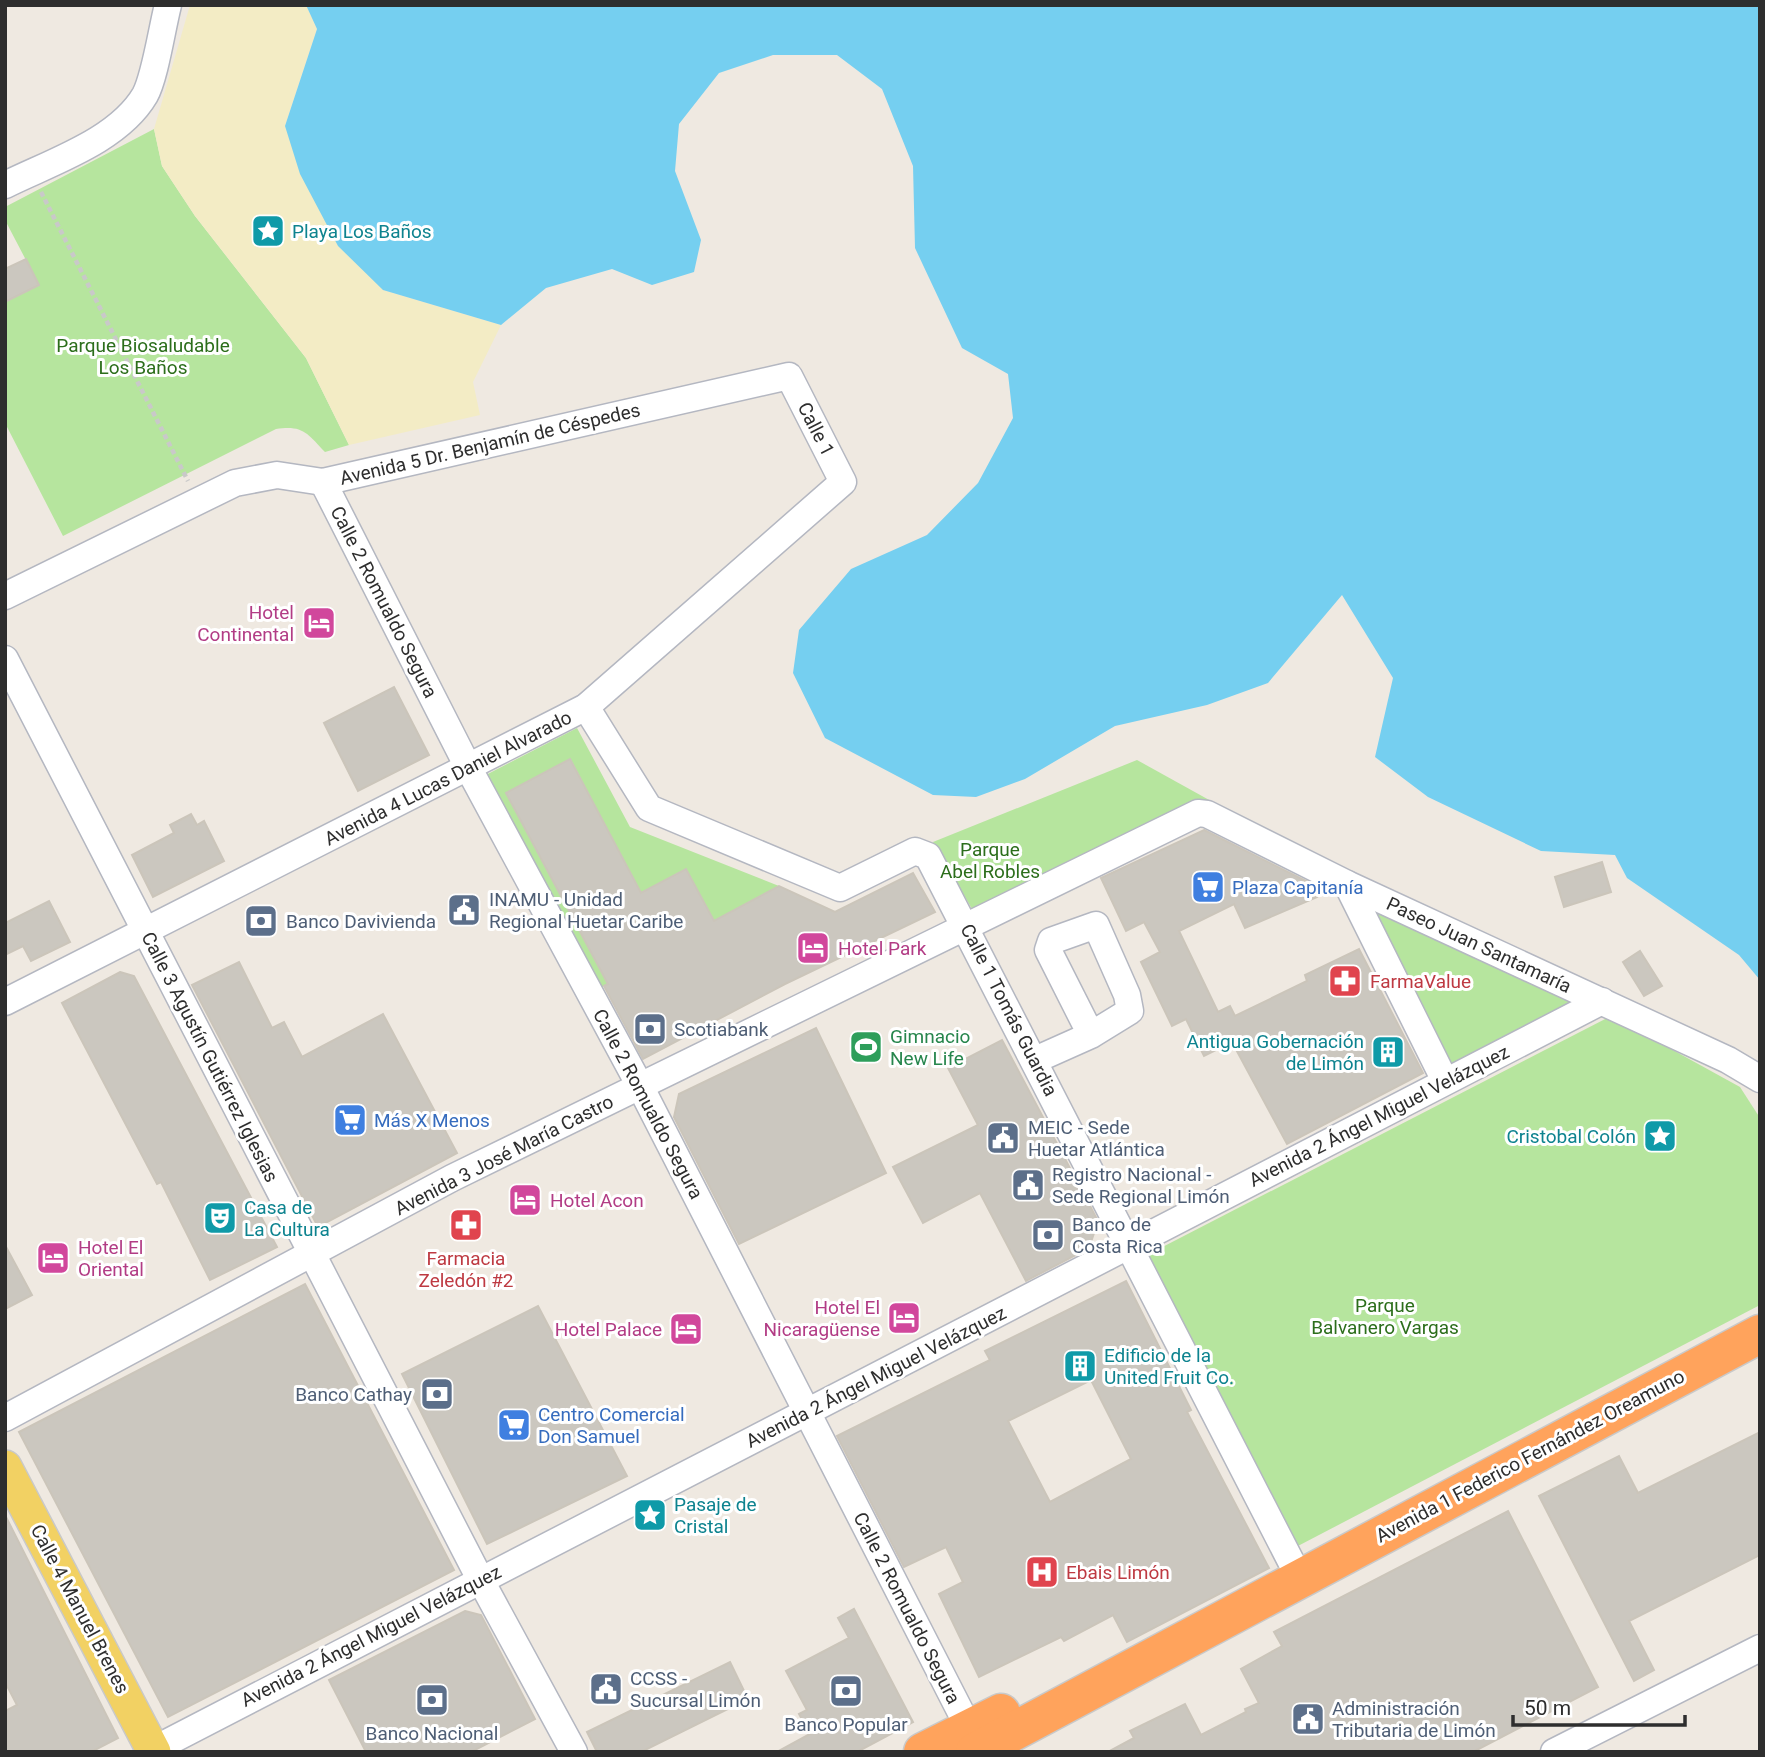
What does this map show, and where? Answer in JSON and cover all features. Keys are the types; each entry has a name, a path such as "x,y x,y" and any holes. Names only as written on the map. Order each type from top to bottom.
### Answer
{"highway":[{"name":"Avenida 1 Federico Fernández Oreamuno","path":"923,1752 974,1743 1300,1578 1760,1334"}],"main road":[{"name":"Calle 4 Manuel Brenes","path":"5,1467 152,1751"}],"street":[{"path":"5,185 82,147 119,124 145,94 168,5"},
{"name":"Avenida 5 Dr. Benjamín de Céspedes","path":"5,596 235,484 277,475 323,482 789,376"},
{"name":"Calle 1","path":"789,376 843,482"},
{"name":"Calle 2 Romualdo Segura","path":"323,482 469,769 639,1086 974,1743"},
{"name":"Avenida 4 Lucas Daniel Alvarado","path":"5,1002 469,769 586,707 843,482"},
{"name":"Calle 3 Agustín Gutiérrez Iglesias","path":"5,659 480,1579 574,1752"},
{"name":"Calle 1 Tomás Guardia","path":"586,707 649,808 840,888 915,851 929,856 1300,1578"},
{"name":"Avenida 3 José María Castro","path":"5,1418 452,1178 1198,813"},
{"name":"Paseo Juan Santamaría","path":"1198,813 1207,814 1348,884 1728,1059 1760,1079"},
{"path":"1348,884 1445,1081"},
{"name":"Avenida 2 Ángel Miguel Velázquez","path":"152,1751 1602,1001"},
{"path":"1035,1060 1091,1035"},
{"path":"1555,1752 1760,1648"},
{"path":"1585,1752 1760,1666"}],"path":[{"path":"30,172 198,500"}],"green space":[{"name":"Parque Biosaludable Los Baños","path":"154,129 162,166 195,216 306,358 349,445 325,452 304,432 293,428 276,429 63,536 5,423 5,302 39,285 5,220 5,207"},
{"path":"577,728 630,827 779,886 714,921 686,869 641,893 571,760 507,793 648,964 598,989 482,777"},
{"name":"Parque Abel Robles","path":"1137,760 1211,801 972,909 933,842"},
{"path":"1377,913 1588,1000 1452,1068"},
{"name":"Parque Balvanero Vargas","path":"1611,1016 1740,1087 1760,1118 1760,1305 1296,1547 1147,1255"}],"sand":[{"name":"Playa Los Baños","path":"190,5 306,5 317,29 285,126 383,290 501,325 473,382 480,415 349,445 306,358 195,216 162,166 154,129"}],"water":[{"path":"306,5 1760,5 1760,980 1739,955 1627,878 1615,855 1541,851 1428,797 1375,757 1393,678 1342,595 1268,683 1207,705 1115,726 1025,779 976,797 933,795 825,738 793,673 799,630 851,569 927,535 978,483 1013,418 1008,374 962,348 915,248 913,166 882,89 837,55 773,55 719,73 679,124 675,171 701,240 694,272 652,285 612,269 546,288 501,325 383,290 338,246 300,174 285,126 317,29"}],"building":[{"path":"26,259 39,285 5,302 5,269"},
{"path":"394,687 429,755 358,791 324,723"},
{"path":"570,759 641,893 686,869 714,921 779,886 835,912 913,873 935,912 785,984 643,1059 604,986 608,984 506,793"},
{"path":"191,814 197,825 204,821 224,861 153,897 132,855 174,833 170,825"},
{"path":"1204,830 1308,882 1317,897 1245,928 1234,904 1179,931 1218,1012 1230,1006 1235,1016 1307,981 1305,975 1359,949 1423,1073 1287,1144 1232,1042 1204,1056 1186,1019 1172,1026 1141,962 1160,952 1144,922 1126,931 1101,878"},
{"path":"1602,862 1611,892 1564,907 1555,877"},
{"path":"49,901 70,942 31,961 23,946 5,955 5,923"},
{"path":"1640,951 1662,986 1644,996 1623,962"},
{"name":"Más X Menos","path":"239,962 272,1028 284,1022 302,1057 383,1014 457,1153 318,1227 192,985"},
{"path":"120,972 134,976 277,1247 210,1280 161,1182 157,1184 62,1003"},
{"path":"816,1028 886,1173 739,1244 674,1117 679,1094"},
{"name":"MEIC - Sede Huetar Atlántica","path":"1002,1040 1098,1221 1089,1248 1026,1281 980,1193 923,1223 893,1167 978,1125 948,1068"},
{"path":"5,1245 32,1295 5,1309"},
{"path":"1126,1281 1191,1410 1187,1412 1269,1568 1127,1642 1113,1615 1064,1641 1061,1637 979,1677 939,1594 963,1582 946,1547 904,1567 837,1436 990,1360 985,1351","holes":["1091,1380 1131,1459 1050,1502 1008,1421"]},
{"path":"305,1284 454,1570 168,1717 19,1432"},
{"name":"Centro Comercial Don Samuel","path":"538,1306 627,1476 487,1544 402,1374"},
{"path":"1760,1432 1760,1555 1629,1621 1654,1670 1634,1681 1539,1496 1619,1456 1638,1493"},
{"path":"1508,1511 1598,1687 1473,1752 1108,1752 1134,1738 1130,1731 1185,1704 1201,1735 1246,1712 1245,1709 1259,1703 1241,1669 1282,1646 1274,1632"},
{"path":"5,1515 118,1738 91,1752 5,1752 5,1711 17,1705 5,1682"},
{"name":"Banco Popular","path":"854,1609 913,1722 857,1752 777,1752 810,1734 799,1714 807,1710 786,1671 849,1638 838,1618"},
{"name":"Banco Nacional","path":"465,1611 481,1615 535,1719 471,1752 366,1752 329,1680"},
{"path":"730,1662 748,1699 641,1752 597,1752 587,1732"}],"place":[{"name":"Playa Los Baños","path":"268,231"},
{"name":"Hotel Continental","path":"319,623"},
{"name":"Plaza Capitanía","path":"1208,887"},
{"name":"INAMU - Unidad Regional Huetar Caribe","path":"464,910"},
{"name":"Banco Davivienda","path":"261,921"},
{"name":"Hotel Park","path":"813,948"},
{"name":"FarmaValue","path":"1345,981"},
{"name":"Scotiabank","path":"650,1029"},
{"name":"Gimnacio New Life","path":"866,1047"},
{"name":"Antigua Gobernación de Limón","path":"1388,1052"},
{"name":"Más X Menos","path":"350,1120"},
{"name":"Cristobal Colón","path":"1660,1136"},
{"name":"MEIC - Sede Huetar Atlántica","path":"1003,1138"},
{"name":"Registro Nacional - Sede Regional Limón","path":"1028,1185"},
{"name":"Hotel Acon","path":"525,1200"},
{"name":"Casa de La Cultura","path":"220,1218"},
{"name":"Farmacia Zeledón #2","path":"466,1225"},
{"name":"Banco de Costa Rica","path":"1048,1235"},
{"name":"Hotel El Oriental","path":"53,1258"},
{"name":"Hotel El Nicaragüense","path":"904,1318"},
{"name":"Hotel Palace","path":"686,1329"},
{"name":"Edificio de la United Fruit Co.","path":"1080,1366"},
{"name":"Banco Cathay","path":"437,1394"},
{"name":"Centro Comercial Don Samuel","path":"514,1425"},
{"name":"Pasaje de Cristal","path":"650,1515"},
{"name":"Ebais Limón","path":"1042,1572"},
{"name":"CCSS - Sucursal Limón","path":"606,1689"},
{"name":"Banco Popular","path":"846,1691"},
{"name":"Banco Nacional","path":"432,1700"},
{"name":"Administración Tributaria de Limón","path":"1308,1719"}]}
